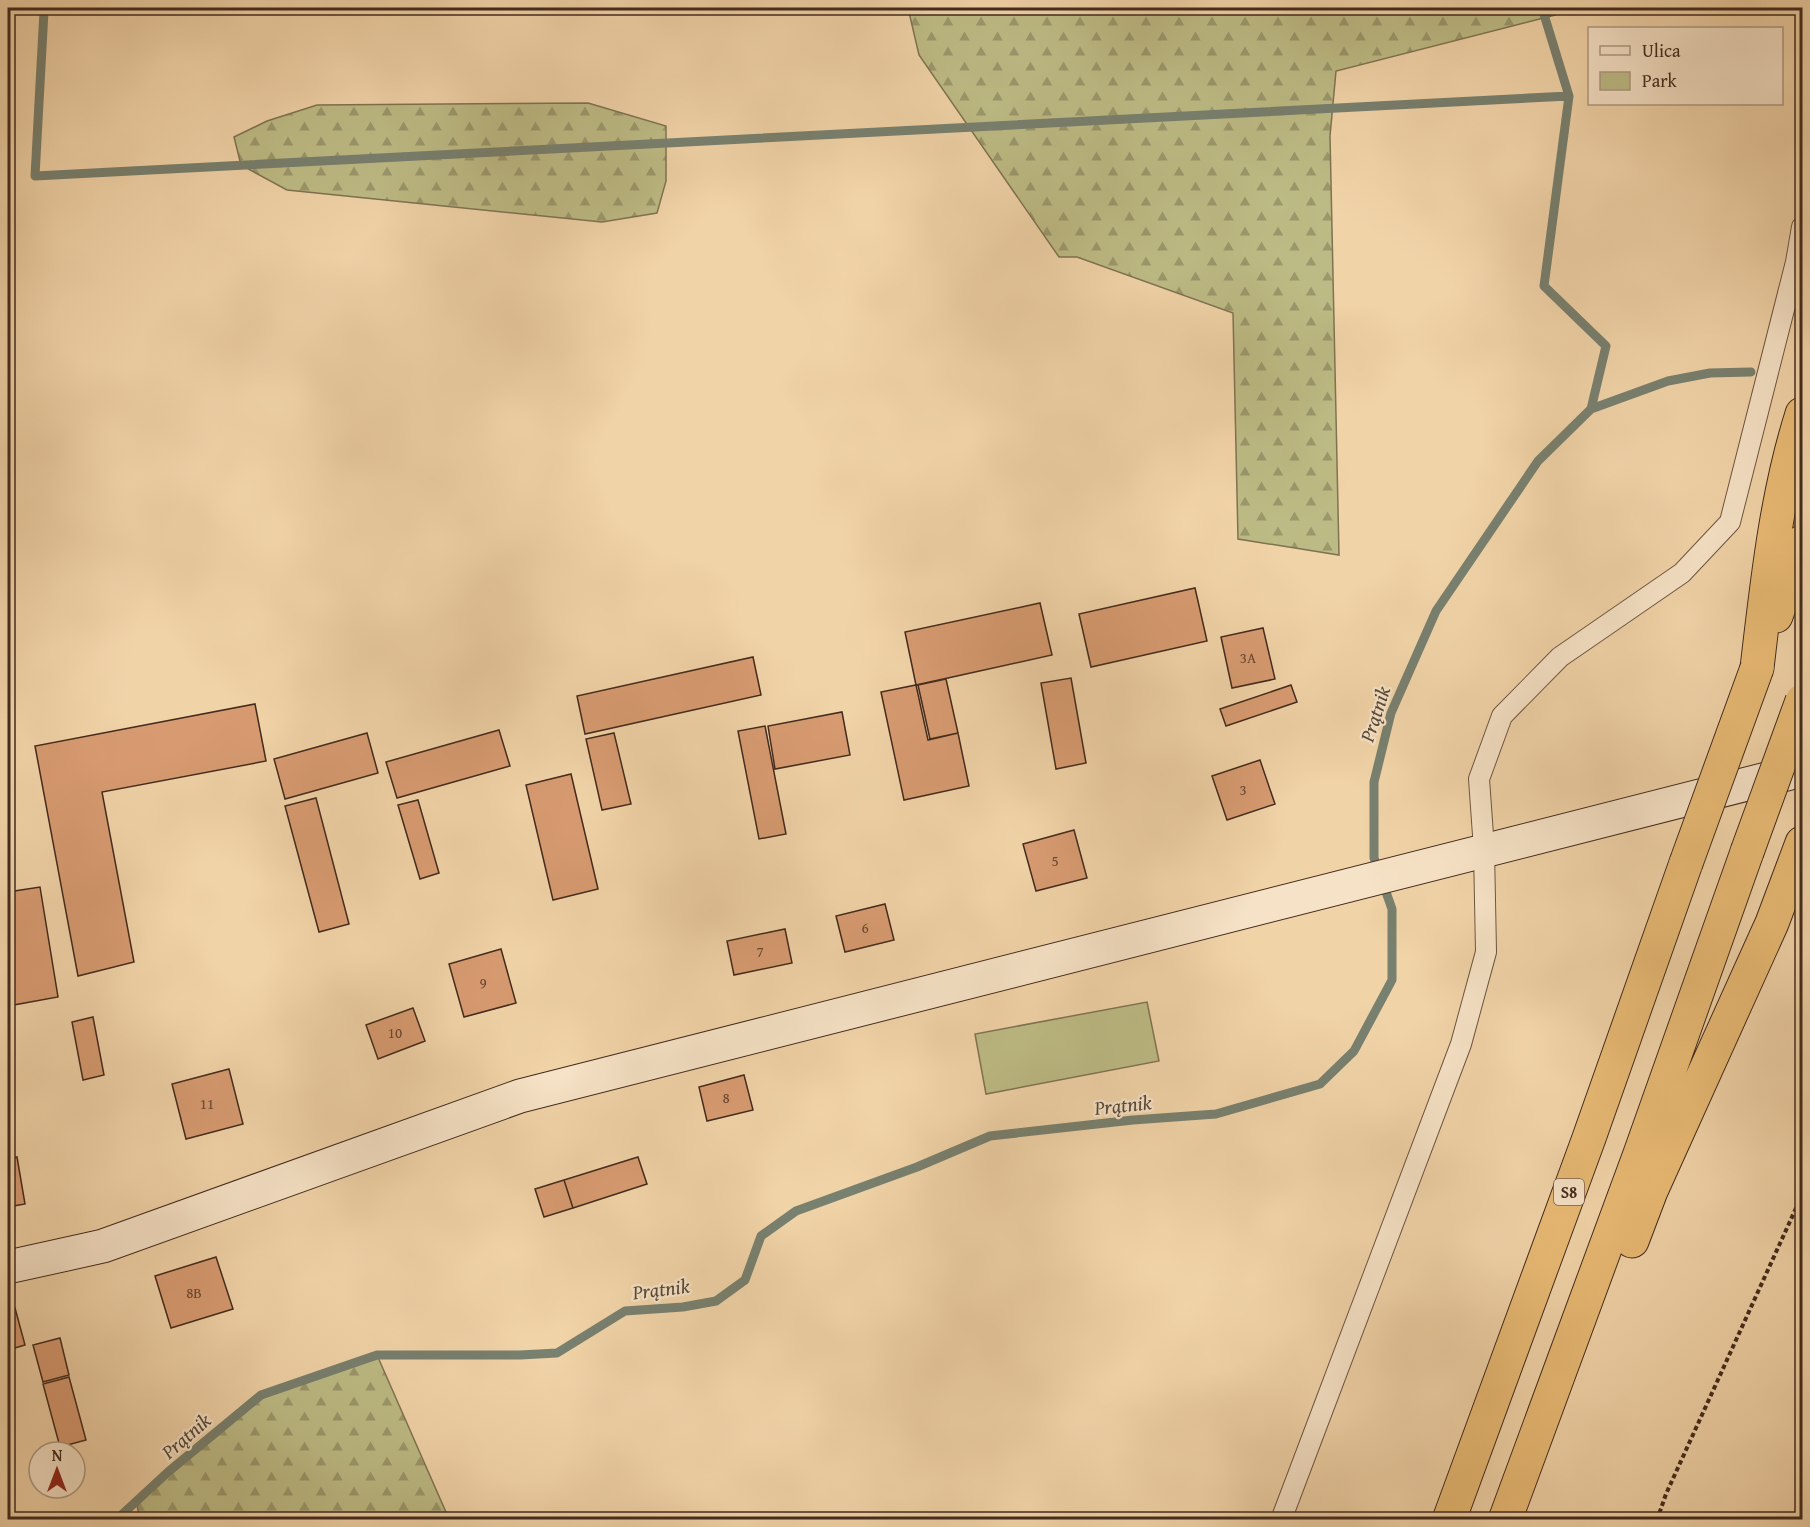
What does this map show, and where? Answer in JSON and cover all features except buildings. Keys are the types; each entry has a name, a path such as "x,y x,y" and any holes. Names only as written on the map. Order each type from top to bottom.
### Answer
{"highway":[{"path":"1757,668 1769,566 1798,428"},
{"name":"S8","path":"1449,1520 1803,542"},
{"path":"1511,1504 1803,701"},
{"path":"1511,1504 1579,1379 1651,1191 1772,922 1803,843"}],"street":[{"path":"8,1267 103,1246 520,1096 1484,849 1803,770"}],"lane":[{"path":"1281,1520 1461,1044 1486,952 1484,849 1479,779 1502,716 1560,657 1682,573 1730,522 1803,227"}],"path":[{"path":"1657,1520 1666,1494 1803,1195"}],"green space":[{"path":"908,8 1563,8 1555,15 1336,71 1330,136 1339,555 1238,539 1233,313 1077,257 1059,257 919,55"},
{"path":"588,103 666,126 666,181 657,213 602,222 287,190 241,165 234,137 267,121 317,105"},
{"path":"1147,1002 1159,1061 986,1094 975,1034"},
{"path":"377,1355 449,1519 140,1519 136,1501 261,1395"}],"waterway":[{"path":"1542,8 1569,96"},
{"path":"44,11 35,176 1569,96 1544,286 1606,346 1591,409"},
{"name":"Prątnik","path":"116,1520 168,1472 261,1395 377,1355 557,1353 625,1311 683,1307 716,1301 745,1280 761,1236 796,1211 917,1167 990,1136 1133,1120 1216,1114 1320,1084 1354,1051 1392,980 1392,909 1374,858 1374,782 1391,713 1436,611 1538,461 1591,409 1668,381 1710,373 1751,372"}]}
